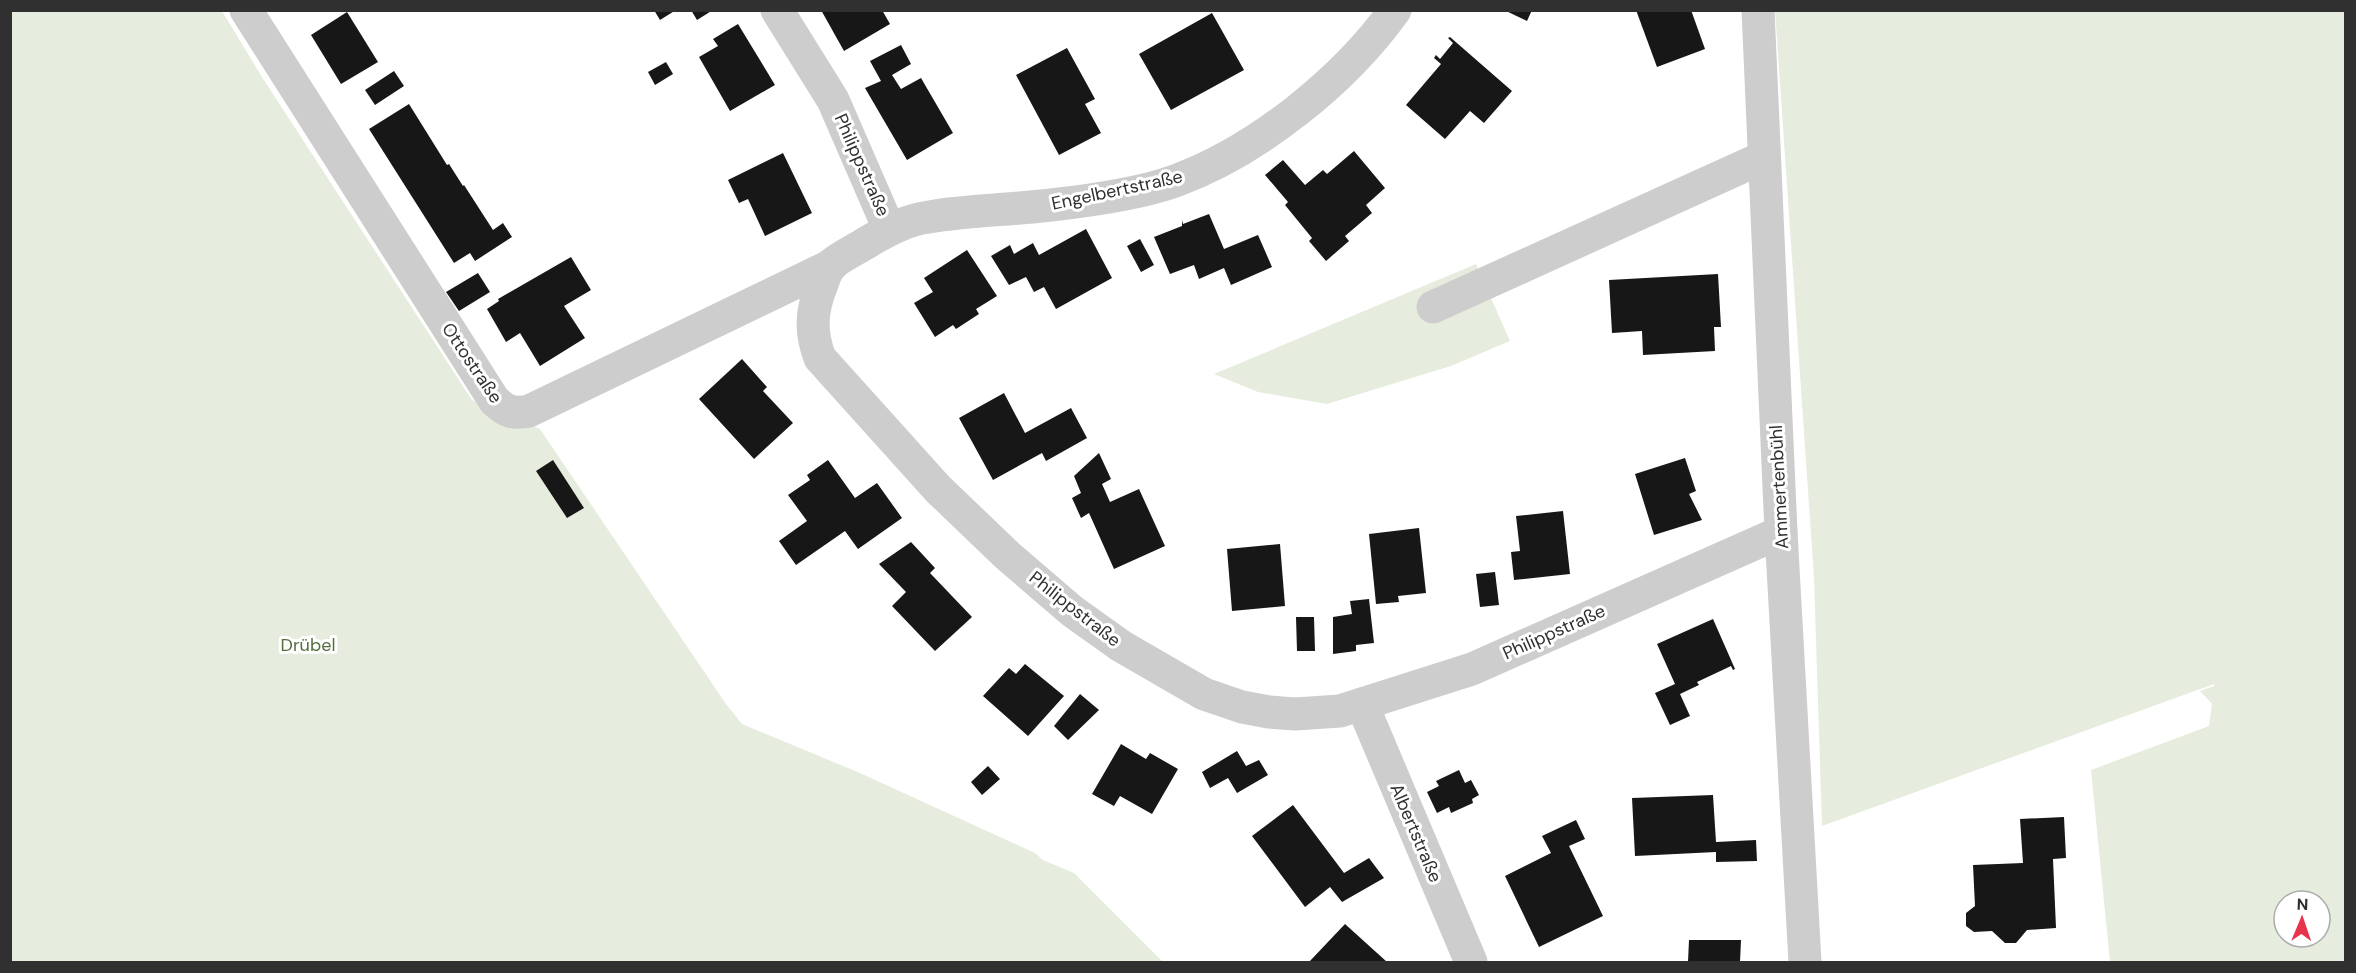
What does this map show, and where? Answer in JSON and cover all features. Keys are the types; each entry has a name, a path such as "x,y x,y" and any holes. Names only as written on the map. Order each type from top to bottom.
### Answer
{"street":[{"name":"Ottostraße","path":"246,10 494,400 504,410 514,414 529,411 832,265"},
{"name":"Philippstraße","path":"777,10 832,100 889,229 832,265 825,276 812,312 812,332 820,358 938,489 1008,556 1072,611 1121,646 1204,694 1242,707 1295,714 1340,711 1472,669 1781,532"},
{"name":"Engelbertstraße","path":"889,229 928,217 1051,205 1109,195 1173,182 1202,170 1253,142 1332,82 1395,10"},
{"name":"Ammertenbühl","path":"1758,10 1781,532 1805,963"},
{"path":"1433,307 1764,157"},
{"name":"Albertstraße","path":"1362,704 1471,963"}],"green space":[{"name":"Drübel","path":"10,11 222,11 262,77 472,400 540,429 726,704 742,724 860,773 1074,873 1163,962 11,962"},
{"path":"1775,11 2345,11 2345,962 2110,962 2091,770 2209,726 2212,704 2200,691 2214,684 1822,826 1814,578"},
{"path":"1476,264 1510,341 1451,366 1327,404 1258,392 1214,374"}],"building":[{"path":"654,10 676,10 660,20"},
{"path":"691,10 713,10 697,20"},
{"path":"821,10 882,10 890,24 844,51"},
{"path":"1504,10 1532,10 1527,21"},
{"path":"1636,10 1691,10 1705,49 1657,67"},
{"path":"347,12 378,62 341,84 311,35"},
{"path":"1212,13 1244,70 1171,110 1139,54"},
{"path":"738,24 775,85 730,111 699,57 718,46 713,39"},
{"path":"1450,37 1512,91 1484,123 1470,111 1445,139 1406,105 1441,64 1434,58 1436,55 1440,59 1453,43 1448,38"},
{"path":"901,45 911,64 892,75 901,89 921,78 953,133 907,160 865,88 881,81 870,61"},
{"path":"1067,48 1095,99 1085,104 1101,133 1059,155 1016,75"},
{"path":"666,62 673,74 655,85 648,72"},
{"path":"394,71 404,86 375,105 365,90"},
{"path":"409,104 447,165 449,164 464,185 493,230 503,223 512,237 475,261 470,253 454,263 369,129"},
{"path":"1354,151 1385,188 1366,205 1372,213 1345,236 1349,241 1326,261 1309,241 1312,238 1285,205 1288,202 1265,175 1283,160 1305,185 1323,170 1327,174"},
{"path":"783,153 812,213 765,236 748,199 739,203 728,180"},
{"path":"1209,214 1224,249 1258,235 1272,267 1231,285 1224,268 1199,279 1194,265 1170,274 1154,237 1182,226 1182,220 1183,224"},
{"path":"1086,229 1112,278 1056,309 1044,287 1034,292 1026,277 1009,285 991,256 1010,245 1014,254 1033,243 1039,255"},
{"path":"1140,239 1154,265 1141,272 1127,246"},
{"path":"967,250 997,296 976,309 979,314 956,329 953,325 935,337 914,303 933,292 924,278"},
{"path":"571,257 591,290 564,306 585,338 540,366 520,333 506,342 487,309 499,301 498,299"},
{"path":"478,273 490,292 459,311 446,292"},
{"path":"1718,274 1721,327 1714,327 1715,351 1643,355 1642,331 1612,333 1609,280"},
{"path":"742,359 767,387 763,391 793,423 754,459 699,399"},
{"path":"1004,393 1025,433 1071,408 1087,438 1046,461 1042,453 993,480 959,418"},
{"path":"1099,453 1111,479 1102,484 1110,502 1139,489 1165,546 1114,569 1089,513 1081,518 1072,498 1081,493 1074,476"},
{"path":"1685,458 1696,491 1689,494 1702,520 1654,535 1635,474"},
{"path":"553,460 584,508 567,518 536,471"},
{"path":"828,460 855,498 877,483 902,518 858,549 845,531 796,565 779,541 807,521 788,495 810,480 807,475"},
{"path":"1563,511 1570,574 1514,580 1511,552 1520,551 1516,516"},
{"path":"1419,528 1426,593 1398,596 1399,602 1376,604 1369,534"},
{"path":"911,542 935,568 930,573 972,617 935,651 892,606 906,592 879,564"},
{"path":"1280,544 1285,606 1232,611 1227,549"},
{"path":"1495,572 1499,605 1480,607 1476,574"},
{"path":"1369,599 1374,643 1356,645 1356,651 1333,654 1333,617 1352,614 1350,601"},
{"path":"1296,617 1314,617 1315,651 1297,651"},
{"path":"1713,619 1735,669 1733,670 1731,666 1697,682 1699,685 1680,694 1690,716 1670,725 1655,693 1675,684 1657,644"},
{"path":"1025,664 1064,696 1028,736 983,696 1009,668 1016,674"},
{"path":"1080,694 1099,710 1068,740 1054,726"},
{"path":"1121,744 1146,759 1150,753 1178,769 1152,814 1120,796 1114,806 1092,794"},
{"path":"1237,751 1246,766 1259,760 1268,775 1237,793 1228,778 1210,788 1202,772"},
{"path":"988,766 1000,779 982,795 971,782"},
{"path":"1459,770 1465,783 1471,780 1479,795 1472,799 1473,803 1451,813 1449,807 1437,813 1427,792 1439,786 1436,781"},
{"path":"1713,795 1716,842 1756,840 1757,861 1716,862 1716,852 1635,856 1632,798"},
{"path":"1293,805 1344,873 1369,858 1384,878 1342,902 1330,887 1305,907 1252,836"},
{"path":"2064,817 2066,858 2053,859 2056,928 2027,930 2016,943 2005,943 1992,931 1974,932 1966,926 1966,913 1975,906 1973,865 2023,863 2020,819"},
{"path":"1576,820 1585,839 1569,846 1603,916 1539,947 1505,876 1551,853 1542,836"},
{"path":"1345,924 1387,962 1309,962"},
{"path":"1689,940 1741,940 1740,962 1688,962"}]}
